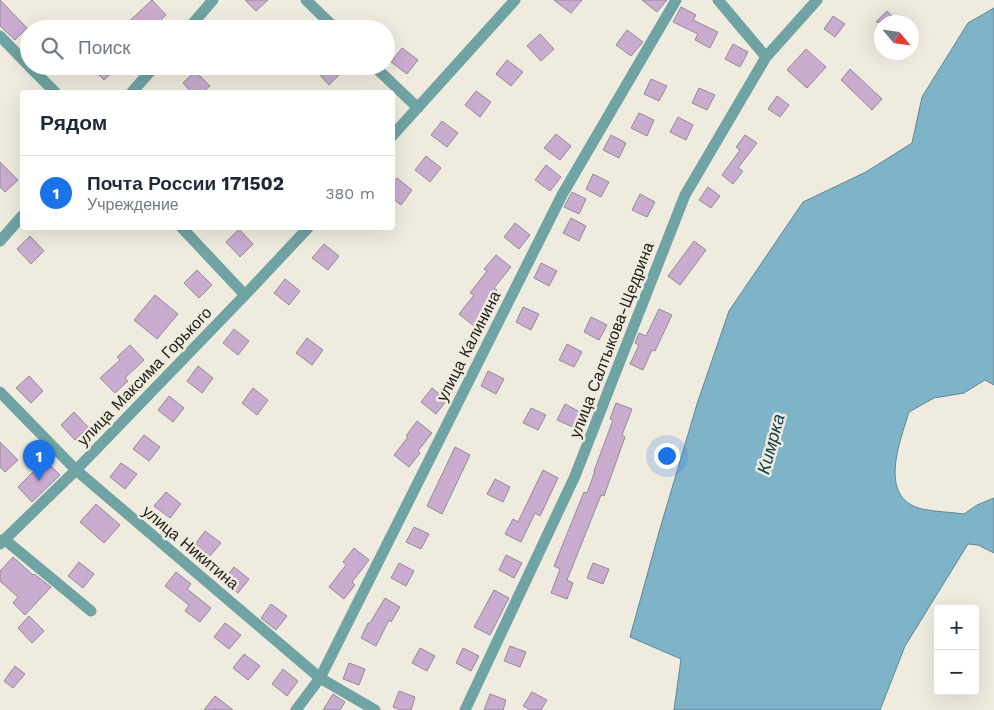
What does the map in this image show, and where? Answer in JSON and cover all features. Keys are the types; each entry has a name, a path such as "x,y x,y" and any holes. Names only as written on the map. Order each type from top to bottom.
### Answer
{"street":[{"path":"196,20 213,0"},
{"path":"306,0 327,20"},
{"path":"395,133 515,0"},
{"name":"улица Калинина","path":"296,710 320,678 562,195 676,0"},
{"path":"718,0 766,56"},
{"name":"улица Салтыкова-Щедрина","path":"465,710 575,476 685,195 766,56 817,0"},
{"path":"0,36 20,57"},
{"path":"38,75 53,90"},
{"path":"134,90 147,75"},
{"path":"383,75 418,108"},
{"path":"0,241 20,218"},
{"path":"184,230 245,296"},
{"name":"улица Максима Горького","path":"2,542 76,470 245,296 306,230"},
{"name":"улица Никитина","path":"0,392 76,470 320,678 375,710"},
{"path":"2,542 91,611"}],"water":[{"name":"Кимрка","path":"994,8 994,385 985,380 964,393 934,398 909,412 897,453 895,468 896,481 900,493 908,503 922,509 964,514 977,505 994,498 994,553 978,545 968,544 905,646 880,710 674,710 681,659 630,637 697,404 729,311 803,202 866,172 912,143 922,97 968,23"}],"building":[{"path":"0,0 20,21 20,35 15,40 0,26"},
{"path":"152,0 166,15 161,20 131,20"},
{"path":"245,0 268,0 256,11"},
{"path":"554,0 582,0 571,13"},
{"path":"642,0 667,0 657,12"},
{"path":"681,7 696,15 693,20 718,32 710,48 695,40 698,34 673,22"},
{"path":"887,11 891,15 883,15"},
{"path":"833,16 845,24 835,37 824,29"},
{"path":"627,30 643,42 631,56 616,45"},
{"path":"540,34 554,49 541,61 527,46"},
{"path":"733,44 748,52 740,67 725,59"},
{"path":"402,48 418,60 407,74 395,65 395,57"},
{"path":"806,49 826,67 807,88 787,70"},
{"path":"507,60 523,72 511,86 496,74"},
{"path":"850,69 882,99 872,110 841,80"},
{"path":"99,75 109,75 104,80"},
{"path":"191,75 199,75 210,86 205,90 189,90 183,83"},
{"path":"320,75 339,75 329,85"},
{"path":"651,79 667,86 659,101 644,94"},
{"path":"699,88 715,95 707,110 692,103"},
{"path":"476,91 491,102 480,117 465,105"},
{"path":"777,96 789,105 780,117 768,109"},
{"path":"639,113 654,120 647,136 631,128"},
{"path":"678,117 693,125 686,140 670,132"},
{"path":"442,121 458,133 447,147 431,135"},
{"path":"556,134 571,146 560,160 544,148"},
{"path":"611,135 626,143 619,158 603,150"},
{"path":"745,135 757,143 738,168 743,171 733,184 722,175 740,150 736,147"},
{"path":"426,156 441,168 430,182 415,170"},
{"path":"0,162 18,180 5,192 0,187"},
{"path":"546,165 561,177 550,191 535,180"},
{"path":"593,174 609,182 601,197 586,189"},
{"path":"397,178 412,190 401,205 395,200 395,180"},
{"path":"708,187 720,196 711,208 699,200"},
{"path":"572,192 586,199 579,214 564,207"},
{"path":"640,194 655,202 647,217 632,210"},
{"path":"571,218 586,226 579,241 563,233"},
{"path":"515,223 530,235 519,249 504,237"},
{"path":"240,230 253,244 240,257 226,242"},
{"path":"30,236 44,251 31,264 17,249"},
{"path":"694,241 706,250 680,285 668,276"},
{"path":"324,244 339,256 328,270 312,258"},
{"path":"496,255 511,267 494,288 497,290 482,309 485,312 474,326 459,314 474,295 470,293 487,271 484,269"},
{"path":"541,263 557,271 549,286 534,278"},
{"path":"197,270 212,285 199,298 184,283"},
{"path":"285,279 300,291 289,305 274,293"},
{"path":"155,295 178,314 157,339 134,320"},
{"path":"523,307 539,314 531,330 516,322"},
{"path":"659,309 672,315 655,351 652,350 643,370 630,364 639,345 635,343 639,333 646,336"},
{"path":"591,317 607,325 599,340 584,332"},
{"path":"234,329 249,341 238,355 223,343"},
{"path":"307,338 323,350 312,365 296,353"},
{"path":"567,344 582,352 574,367 559,360"},
{"path":"130,345 144,360 125,378 128,381 115,393 100,378 120,360 117,357"},
{"path":"198,366 213,378 202,393 187,381"},
{"path":"488,371 504,379 496,394 481,386"},
{"path":"29,376 43,391 31,403 16,388"},
{"path":"253,388 268,400 257,415 242,403"},
{"path":"432,388 447,400 436,414 421,402"},
{"path":"169,396 184,408 173,422 158,410"},
{"path":"616,403 632,409 622,435 625,437 604,496 601,495 567,580 573,583 567,599 551,593 560,569 554,566 584,492 587,493 613,420 610,419"},
{"path":"565,404 580,412 573,427 557,420"},
{"path":"531,408 546,415 538,430 523,423"},
{"path":"74,412 88,427 75,440 61,425"},
{"path":"417,421 432,433 418,451 420,453 409,467 394,455 408,437 406,436"},
{"path":"144,435 160,447 149,461 133,449"},
{"path":"0,442 18,460 5,472 0,467"},
{"path":"455,447 470,455 442,514 427,506"},
{"path":"45,460 60,475 32,502 18,487"},
{"path":"121,463 137,474 125,489 110,477"},
{"path":"543,470 558,478 540,516 535,513 521,542 505,534 513,519 518,522"},
{"path":"495,479 510,487 503,502 487,494"},
{"path":"166,492 181,504 170,518 154,506"},
{"path":"96,504 120,525 104,543 80,522"},
{"path":"414,527 429,534 421,549 406,542"},
{"path":"205,531 221,543 209,557 194,546"},
{"path":"354,548 369,560 352,582 355,585 344,599 329,587 346,565 343,562"},
{"path":"506,555 522,563 514,578 499,570"},
{"path":"13,557 33,575 51,587 25,615 13,603 18,597 0,581 0,571"},
{"path":"79,562 94,574 83,588 68,576"},
{"path":"399,563 414,571 406,586 391,578"},
{"path":"593,563 609,569 603,584 587,578"},
{"path":"234,567 249,579 238,593 223,581"},
{"path":"176,572 191,584 187,589 211,608 200,622 185,611 189,605 165,586"},
{"path":"494,590 509,598 490,635 474,627"},
{"path":"385,598 400,607 391,622 389,620 376,646 361,638 368,623 370,623"},
{"path":"271,604 287,616 276,630 261,618"},
{"path":"29,616 44,631 32,643 18,628"},
{"path":"225,623 241,635 229,649 214,637"},
{"path":"510,646 526,652 520,667 504,661"},
{"path":"420,648 435,656 427,671 412,663"},
{"path":"463,648 479,656 471,671 456,663"},
{"path":"244,654 260,666 248,680 233,668"},
{"path":"349,663 365,669 359,685 343,679"},
{"path":"15,666 25,674 13,688 4,681"},
{"path":"283,669 298,681 287,696 272,684"},
{"path":"399,691 415,697 411,710 400,710 393,707"},
{"path":"532,692 547,700 541,710 530,710 523,706"},
{"path":"333,694 345,702 340,710 323,710"},
{"path":"490,694 506,700 503,710 484,710"},
{"path":"215,696 233,710 204,710"}],"place":[{"name":"Почта России 171502","path":"39,481"}]}
